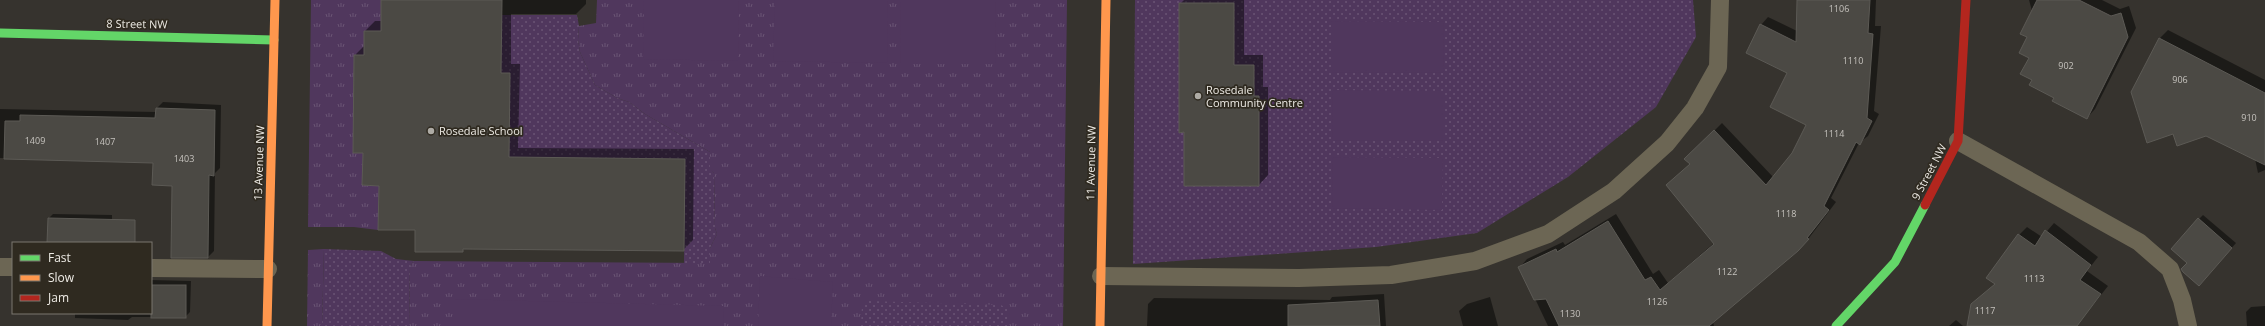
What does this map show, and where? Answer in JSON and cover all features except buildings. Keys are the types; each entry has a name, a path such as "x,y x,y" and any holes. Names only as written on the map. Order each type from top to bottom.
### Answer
{"street":[{"name":"13 Avenue NW","path":"266,326 275,0"},
{"name":"11 Avenue NW","path":"1100,326 1106,0"},
{"name":"9 Street NW","path":"1836,326 1895,262 1958,142 1966,0"},
{"name":"8 Street NW","path":"0,33 274,40"}],"lane":[{"path":"1101,276 1299,278 1391,276 1475,260 1548,234 1614,192 1667,143 1695,108 1718,67 1720,0"},
{"path":"1958,142 2139,242 2170,269 2182,300 2188,326"},
{"path":"0,267 12,267"},
{"path":"152,268 268,269"}],"green space":[{"path":"311,0 381,0 381,31 365,31 364,55 354,55 353,152 363,153 362,185 379,186 378,230 354,227 308,227"},
{"path":"597,0 1067,0 1063,326 409,326 410,266 414,261 710,263 710,248 717,234 715,228 714,173 710,170 710,152 645,114 629,102 617,98 595,85 580,52 578,40 579,26 596,23"},
{"path":"644,0 739,0 738,61 643,59"},
{"path":"775,0 888,0 887,63 773,61"},
{"path":"901,0 996,0 995,64 900,64"},
{"path":"1135,0 1693,0 1696,37 1656,107 1568,177 1477,233 1376,247 1133,264"},
{"path":"502,15 577,15 580,52 595,85 617,98 629,102 645,114 710,152 710,169 714,173 715,228 717,234 710,248 710,263 684,263 685,159 500,157 500,87 510,87 510,73 501,73"},
{"path":"1331,21 1444,22 1443,73 1331,72"},
{"path":"1333,90 1443,91 1443,141 1332,140"},
{"path":"1333,157 1443,158 1442,210 1332,208"},
{"path":"324,249 322,326 307,326 308,250"},
{"path":"324,249 381,251 396,259 414,261 410,266 409,326 322,326"},
{"path":"760,276 833,282 831,326 758,326"},
{"path":"455,299 724,306 723,326 455,326"},
{"path":"869,301 1001,305 1007,309 1008,326 861,326 862,305"}],"traffic: fast":[{"path":"0,33 274,40"},
{"path":"1836,326 1895,262 1925,205"}],"traffic: slow":[{"path":"267,326 275,0"},
{"path":"1100,326 1106,0"}],"traffic: jam":[{"path":"1925,205 1958,141 1966,0"}],"place":[{"name":"Rosedale Community Centre","path":"1198,96"},
{"name":"Rosedale School","path":"431,131"}]}
